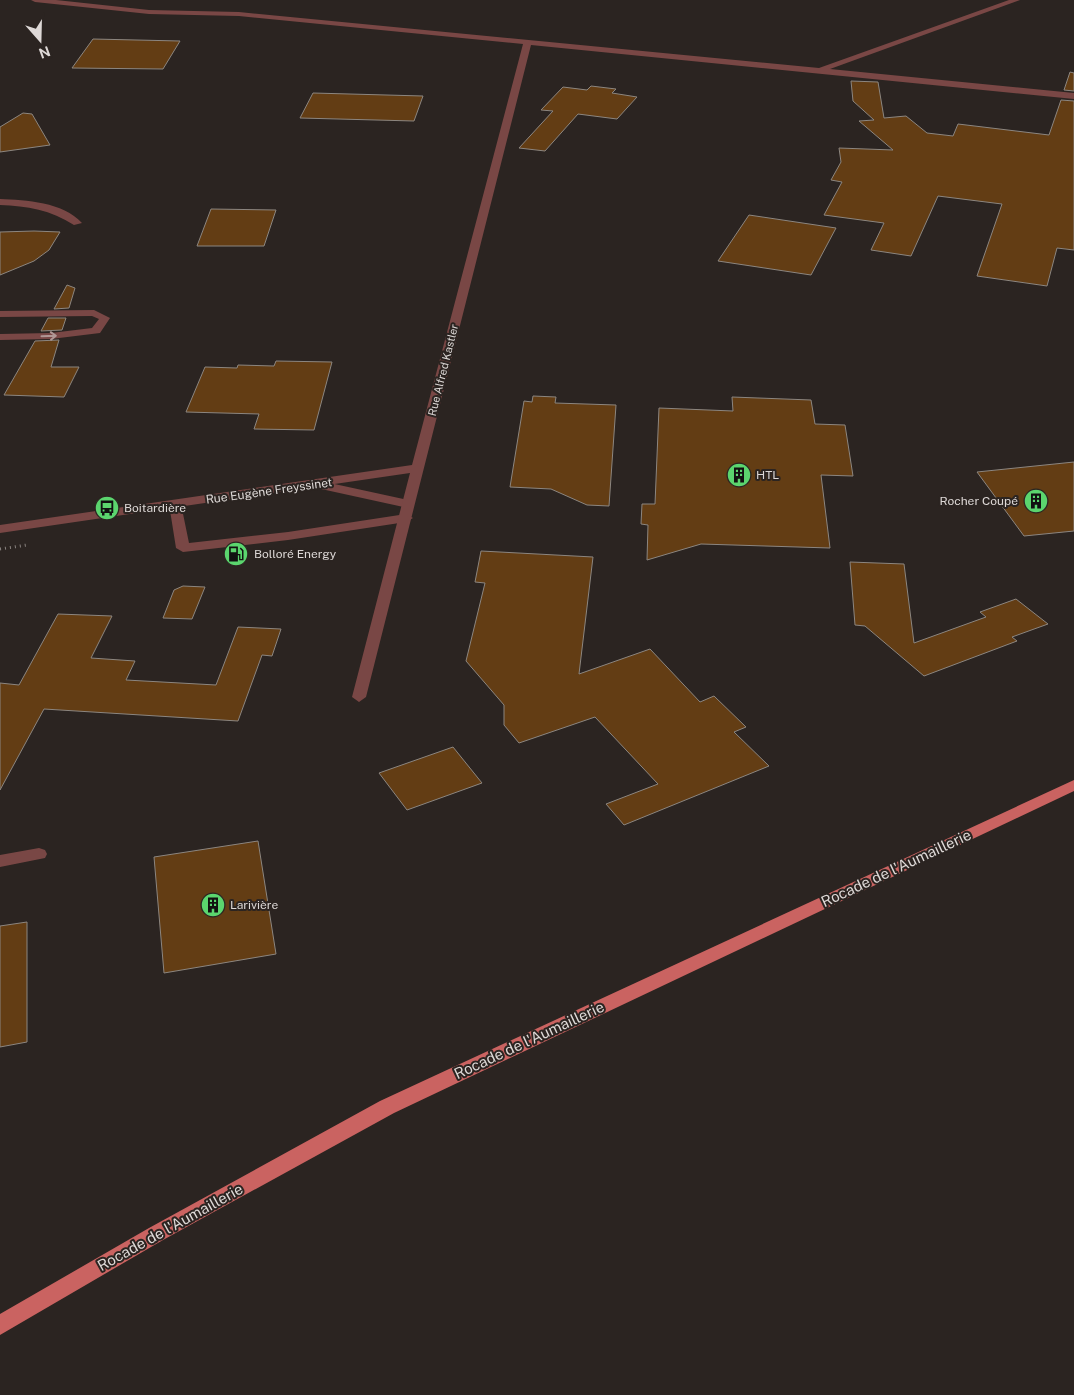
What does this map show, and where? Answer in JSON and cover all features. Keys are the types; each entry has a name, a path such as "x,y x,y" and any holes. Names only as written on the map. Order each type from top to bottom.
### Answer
{"main road":[{"name":"Rocade de l'Aumaillerie","path":"0,1325 156,1234 387,1107 1074,785"}],"street":[{"path":"35,0 149,12 239,14 1074,96"},
{"path":"819,71 1016,0"},
{"name":"Rue Alfred Kastler","path":"359,698 370,647 528,43"},
{"path":"0,202 39,206 68,216 77,223"},
{"path":"0,314 94,313 105,318 96,331 80,334 0,337"},
{"name":"Rue Eugène Freyssinet","path":"0,530 418,468"},
{"path":"316,484 407,511"},
{"path":"175,504 183,548 288,536 407,511"},
{"path":"0,861 39,854"}],"building":[{"path":"93,39 180,41 163,69 72,68"},
{"path":"1070,72 1074,73 1074,91 1064,90"},
{"path":"851,81 878,82 884,118 906,116 927,133 953,136 958,124 1049,135 1061,100 1074,101 1074,250 1057,248 1047,286 977,276 1002,204 938,196 911,256 871,250 884,223 824,215 842,182 831,180 841,162 839,148 893,150 859,121 874,120 853,101"},
{"path":"591,86 616,89 612,93 637,97 617,119 578,114 545,151 519,148 553,111 541,110 563,87 587,90"},
{"path":"313,93 423,96 414,121 300,118"},
{"path":"23,113 32,114 50,145 0,152 0,127"},
{"path":"211,209 276,210 264,246 197,246"},
{"path":"749,215 836,228 811,275 718,261"},
{"path":"0,232 60,232 49,250 34,261 0,275"},
{"path":"67,285 75,288 69,308 54,309"},
{"path":"48,318 66,318 62,330 41,331"},
{"path":"59,340 51,367 79,367 64,397 4,395 35,341"},
{"path":"276,361 332,362 314,430 254,429 259,414 186,412 205,367 237,368 238,365 274,366"},
{"path":"533,396 556,397 555,403 616,405 609,506 587,505 551,489 510,487 524,401 532,402"},
{"name":"HTL","path":"732,397 811,400 815,424 845,425 853,476 821,475 830,548 701,544 647,560 648,525 641,524 642,504 655,504 659,408 733,411"},
{"name":"Rocher Coupé","path":"1074,462 1074,531 1024,536 977,472"},
{"path":"481,551 593,557 579,674 650,649 700,702 714,696 746,727 734,732 769,766 624,825 606,804 658,784 595,717 519,743 504,725 504,705 466,661 485,583 475,582"},
{"path":"850,562 904,564 914,643 986,617 980,612 1016,599 1048,624 1012,637 1017,641 924,676 865,626 855,625"},
{"path":"183,586 205,587 192,619 163,618 174,590"},
{"path":"58,614 112,616 91,658 135,661 126,680 216,685 238,627 281,629 272,656 262,655 238,721 44,709 0,790 0,683 19,685"},
{"path":"453,747 482,783 407,810 379,773"},
{"name":"Larivière","path":"258,841 276,954 164,973 154,857"},
{"path":"27,922 27,1042 0,1047 0,926"}],"place":[{"name":"HTL","path":"739,475"},
{"name":"Rocher Coupé","path":"1036,501"},
{"name":"Boitardière","path":"107,508"},
{"name":"Bolloré Energy","path":"236,554"},
{"name":"Larivière","path":"213,905"}]}
